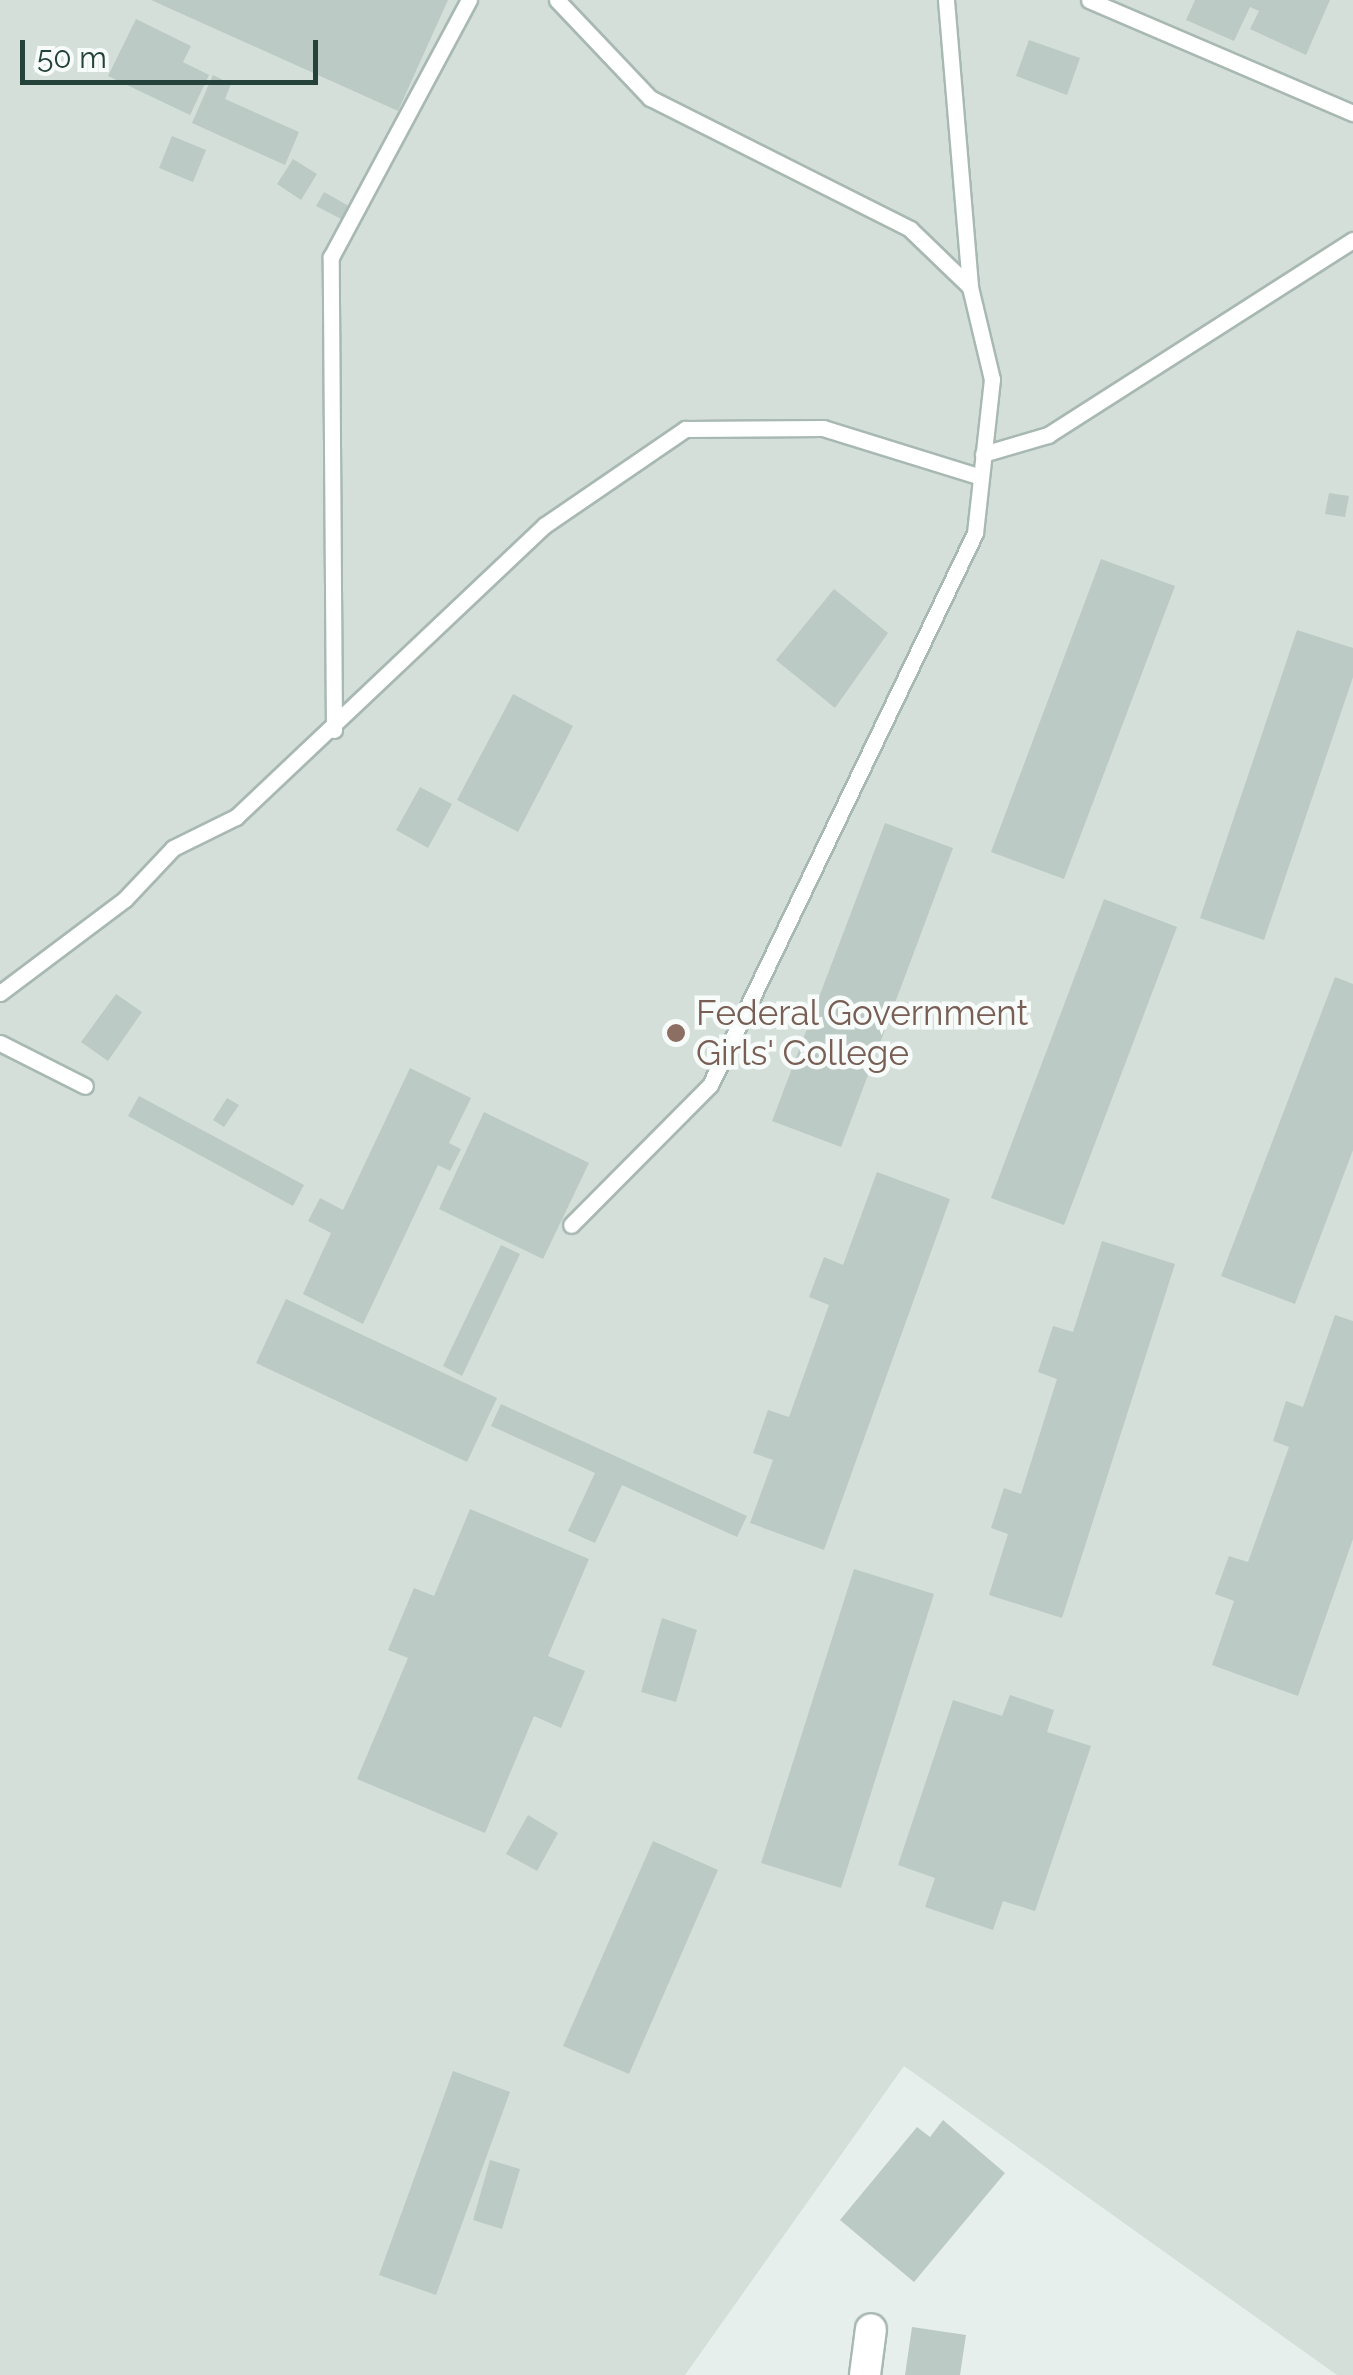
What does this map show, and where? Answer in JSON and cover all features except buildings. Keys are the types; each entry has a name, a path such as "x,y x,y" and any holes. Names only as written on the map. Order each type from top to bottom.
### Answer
{"street":[{"path":"865,2375 871,2328"}],"lane":[{"path":"334,730 331,257 469,0"},
{"path":"556,0 650,98 910,228 970,287"},
{"path":"571,1225 710,1085 975,533 992,379 970,287 946,0"},
{"path":"1089,0 1353,113"},
{"path":"983,454 1048,435 1353,240"},
{"path":"0,993 125,899 173,848 236,817 334,730 545,525 685,428 823,428 981,478"},
{"path":"0,1044 85,1086"}],"shaded area":[{"name":"Federal Government Girls' College","path":"0,0 1353,0 1353,2375 1337,2375 904,2066 685,2375 0,2375"}],"place":[{"name":"Federal Government Girls' College","path":"676,1033"}]}
